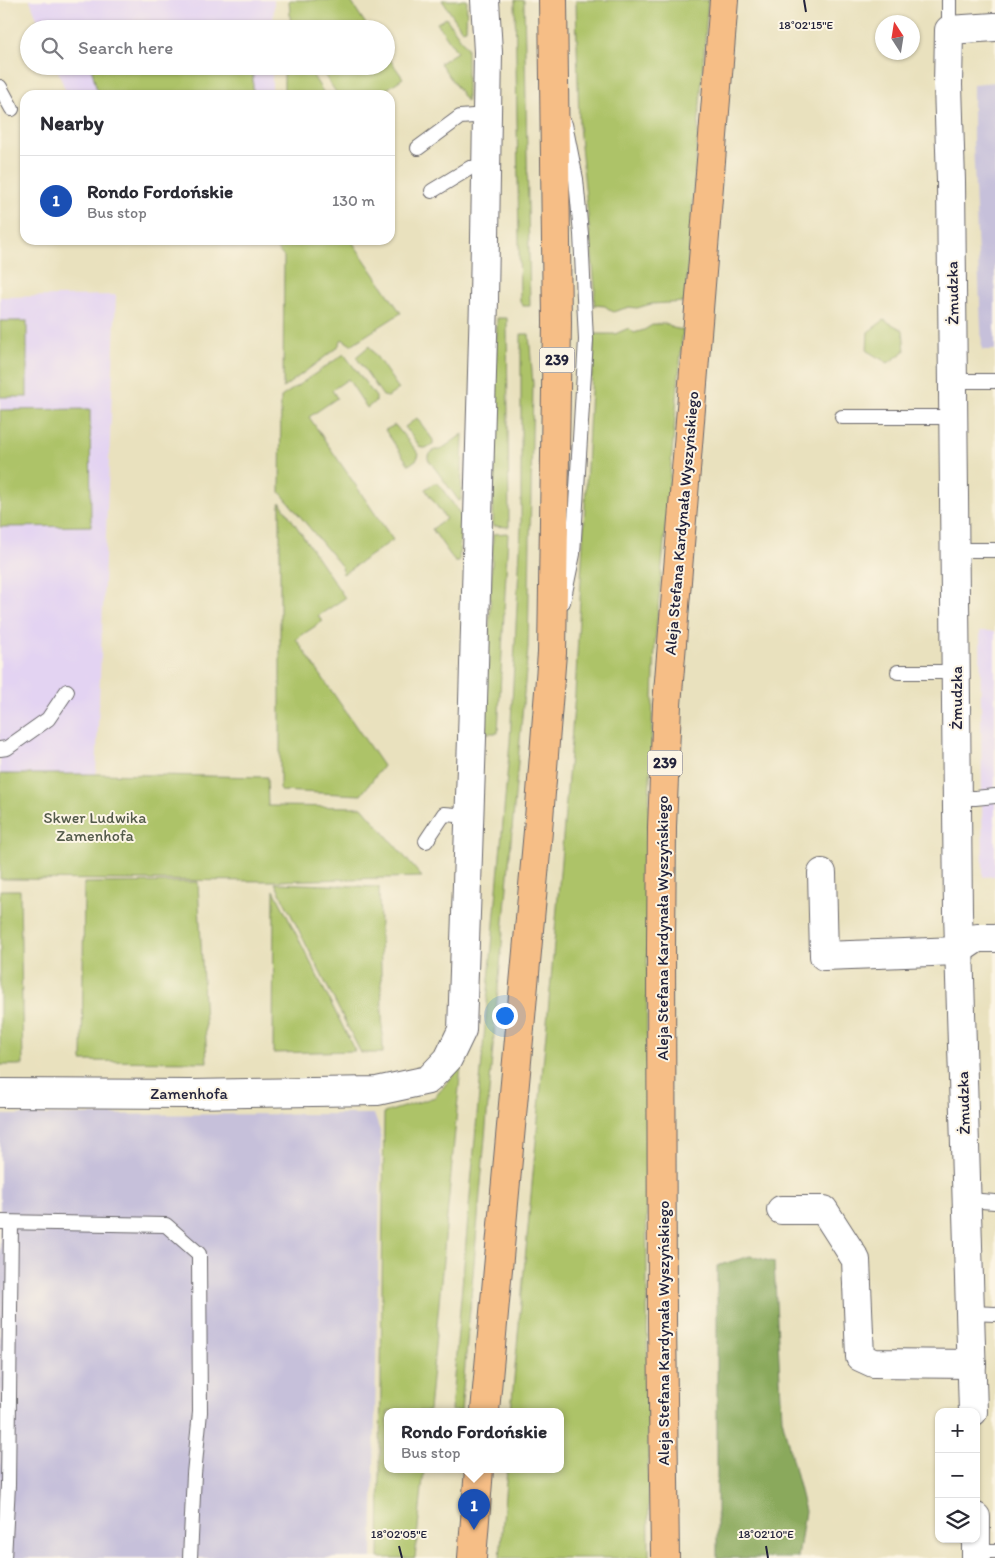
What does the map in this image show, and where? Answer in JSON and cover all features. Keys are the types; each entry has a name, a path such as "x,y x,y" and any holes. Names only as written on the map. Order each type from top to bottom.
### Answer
{"main road":[{"name":"239","path":"485,1408 538,831 552,653 557,322 553,0"},
{"name":"Aleja Stefana Kardynała Wyszyńskiego","path":"665,1558 660,946 662,827 667,706 724,0"},
{"path":"472,1558 479,1473"}],"street":[{"name":"Zamenhofa","path":"0,1093 190,1094 377,1090 428,1080 448,1059 462,1030 478,530 488,52 485,0"},
{"path":"949,30 995,27"},
{"name":"Żmudzka","path":"949,30 948,85 953,381 958,951 967,1200 983,1314 972,1364 973,1408"},
{"path":"822,872 824,956 958,951 977,938 995,938"},
{"path":"781,1210 824,1210 856,1260 860,1357 873,1363 972,1364"},
{"path":"980,1537 983,1553"}],"lane":[{"path":"949,0 949,30"},
{"path":"0,87 12,109"},
{"path":"418,148 460,117 487,115"},
{"path":"432,191 470,168 486,167"},
{"path":"953,381 995,381"},
{"path":"842,417 953,417"},
{"path":"954,550 995,550"},
{"path":"898,672 956,672"},
{"path":"0,749 7,748 48,719 68,691"},
{"path":"956,798 995,796"},
{"path":"426,841 444,814 469,816"},
{"path":"967,1200 995,1202"},
{"path":"4,1558 8,1485 6,1223 166,1225 199,1254 200,1412 194,1474 190,1558"}],"shaded area":[{"path":"30,0 274,0 273,20 38,20"},
{"path":"59,75 272,75 272,90 65,90"},
{"path":"995,82 995,350 982,350 973,142 973,84"},
{"path":"116,295 96,774 0,774 0,297"},
{"path":"980,631 995,631 995,876 983,877"},
{"path":"374,1114 381,1134 372,1558 0,1558 0,1115"}],"green space":[{"path":"289,0 350,0 363,20 290,20"},
{"path":"442,0 467,0 466,29 462,30"},
{"path":"515,0 524,0 530,306 523,306 520,302"},
{"path":"576,0 708,0 685,302 651,304 637,308 629,307 613,312 605,306 594,305 595,287 579,126"},
{"path":"446,18 467,48 467,102 440,63 457,52 437,23"},
{"path":"395,67 403,78 385,90 335,90 324,75 395,75"},
{"path":"93,75 253,75 253,90 97,90"},
{"path":"284,75 313,75 322,90 284,90"},
{"path":"273,245 354,245 401,313 351,345 342,339 337,348 283,388 284,257"},
{"path":"497,318 507,318 509,527 493,526"},
{"path":"884,320 903,330 905,351 888,363 867,351 868,332"},
{"path":"0,321 27,321 27,397 0,397"},
{"path":"654,324 668,324 673,328 683,330 655,644 648,836 646,1147 649,1558 500,1558 507,1473 564,1473 564,1408 511,1408 575,694 594,334 615,334 629,328 634,333"},
{"path":"521,334 529,334 533,384 528,648 461,1408 451,1408 510,742 521,528"},
{"path":"369,346 399,389 388,397 383,396 356,357"},
{"path":"344,354 376,397 376,401 367,408 348,379 332,390 337,398 309,417 393,540 343,574 342,567 280,492 281,397"},
{"path":"90,409 91,526 0,527 0,410"},
{"path":"417,418 433,440 433,444 426,448 421,448 405,427"},
{"path":"395,425 419,454 417,459 409,465 385,430"},
{"path":"463,434 461,500 459,501 428,459 428,455 435,450 440,450"},
{"path":"434,483 438,483 461,515 459,562 455,562 432,529 446,519 425,489"},
{"path":"280,502 345,598 318,616 323,621 296,639 383,766 361,795 280,791"},
{"path":"508,533 498,733 485,733 493,534"},
{"name":"Skwer Ludwika Zamenhofa","path":"0,774 267,777 268,806 362,807 422,877 272,881 0,879"},
{"path":"198,882 207,1062 82,1061 84,883"},
{"path":"275,883 379,887 383,1053 361,1053"},
{"path":"0,890 20,890 23,1065 0,1065"},
{"path":"274,890 355,1051 273,1053"},
{"path":"461,1066 429,1408 384,1408 384,1473 424,1473 415,1558 379,1558 384,1113 435,1097"},
{"path":"750,1256 774,1262 782,1418 805,1511 798,1558 717,1558 717,1266"}],"place":[{"name":"Rondo Fordońskie","path":"474,1530"}]}
